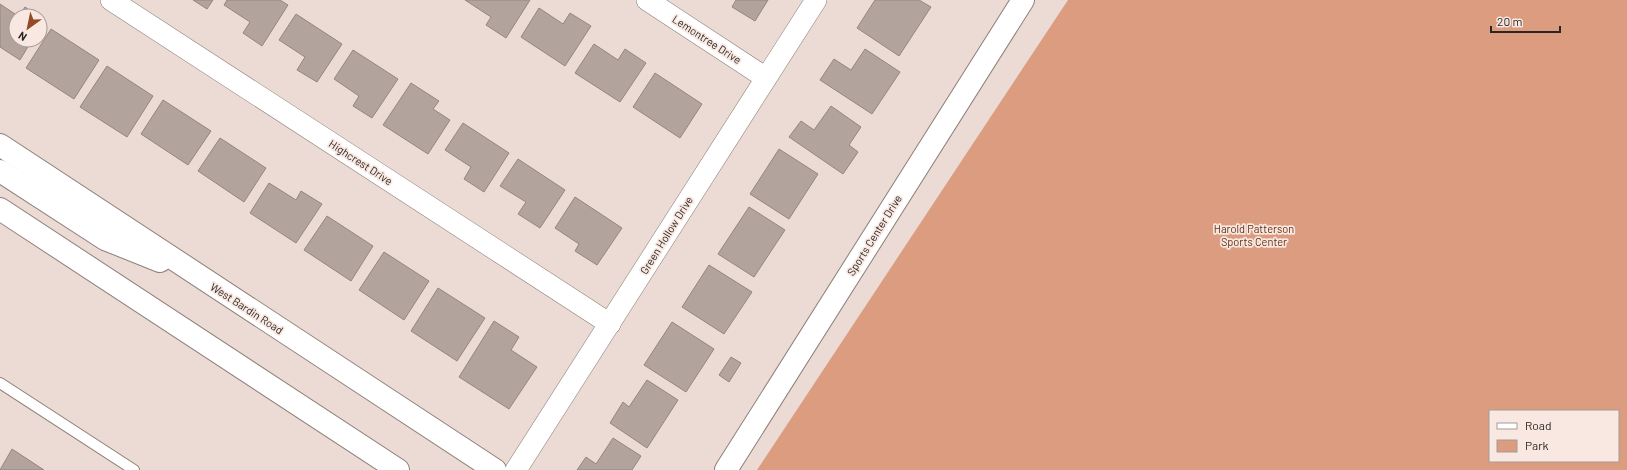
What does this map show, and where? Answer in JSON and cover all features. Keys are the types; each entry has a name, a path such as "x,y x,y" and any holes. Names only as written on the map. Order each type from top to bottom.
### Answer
{"main road":[{"name":"Sports Center Drive","path":"726,470 1023,0"},
{"name":"West Bardin Road","path":"0,145 495,470"},
{"path":"0,171 105,239 205,280"},
{"path":"0,209 398,470"}],"street":[{"name":"Highcrest Drive","path":"112,0 610,324"},
{"name":"Lemontree Drive","path":"647,0 766,78"},
{"name":"Green Hollow Drive","path":"516,470 816,0"}],"lane":[{"path":"0,383 134,470"}],"green space":[{"name":"Harold Patterson Sports Center","path":"1068,0 1627,0 1627,470 757,470"}],"building":[{"path":"193,0 213,0 207,9"},
{"path":"227,0 280,0 288,5 262,46 243,33 250,22 224,5"},
{"path":"465,0 530,0 506,38 486,25 491,17"},
{"path":"736,0 768,0 755,21 732,7"},
{"path":"875,0 919,0 931,7 899,56 857,28"},
{"path":"0,4 8,9 8,48 27,48 20,60 0,47"},
{"path":"539,8 563,24 570,13 591,26 565,66 521,37"},
{"path":"296,14 342,44 317,82 297,70 305,57 279,40"},
{"path":"51,29 99,60 74,99 26,68 39,48 48,48 48,34"},
{"path":"594,44 618,60 625,49 646,63 620,102 575,73"},
{"path":"865,49 900,72 872,114 820,80 834,59 851,70"},
{"path":"353,50 398,79 372,118 353,106 359,96 334,79"},
{"path":"107,66 153,96 127,137 80,107"},
{"path":"655,73 702,104 680,138 633,107"},
{"path":"411,83 439,101 433,109 450,120 428,154 383,125"},
{"path":"163,100 211,131 188,165 141,134"},
{"path":"831,106 861,127 849,145 858,152 843,174 789,137 801,121 814,130"},
{"path":"463,123 509,153 484,192 464,179 471,167 445,150"},
{"path":"220,138 266,168 244,202 198,171"},
{"path":"779,149 818,174 789,219 750,194"},
{"path":"518,159 565,190 540,228 518,214 526,202 500,186"},
{"path":"269,183 296,200 301,191 322,204 296,243 250,213"},
{"path":"575,197 622,228 597,265 575,251 579,244 555,228"},
{"path":"749,207 785,230 754,277 718,254"},
{"path":"327,216 373,246 351,281 304,250"},
{"path":"384,252 429,281 404,320 359,290"},
{"path":"709,265 752,292 724,334 682,307"},
{"path":"438,288 485,318 457,361 411,331"},
{"path":"494,321 519,337 511,350 537,367 509,409 459,377"},
{"path":"672,322 714,349 686,392 644,365"},
{"path":"731,357 741,363 729,382 719,375"},
{"path":"647,380 678,400 647,448 610,423 623,402 629,407"},
{"path":"613,438 641,456 632,470 577,470 586,457 596,464"},
{"path":"12,449 44,470 0,470"}]}
